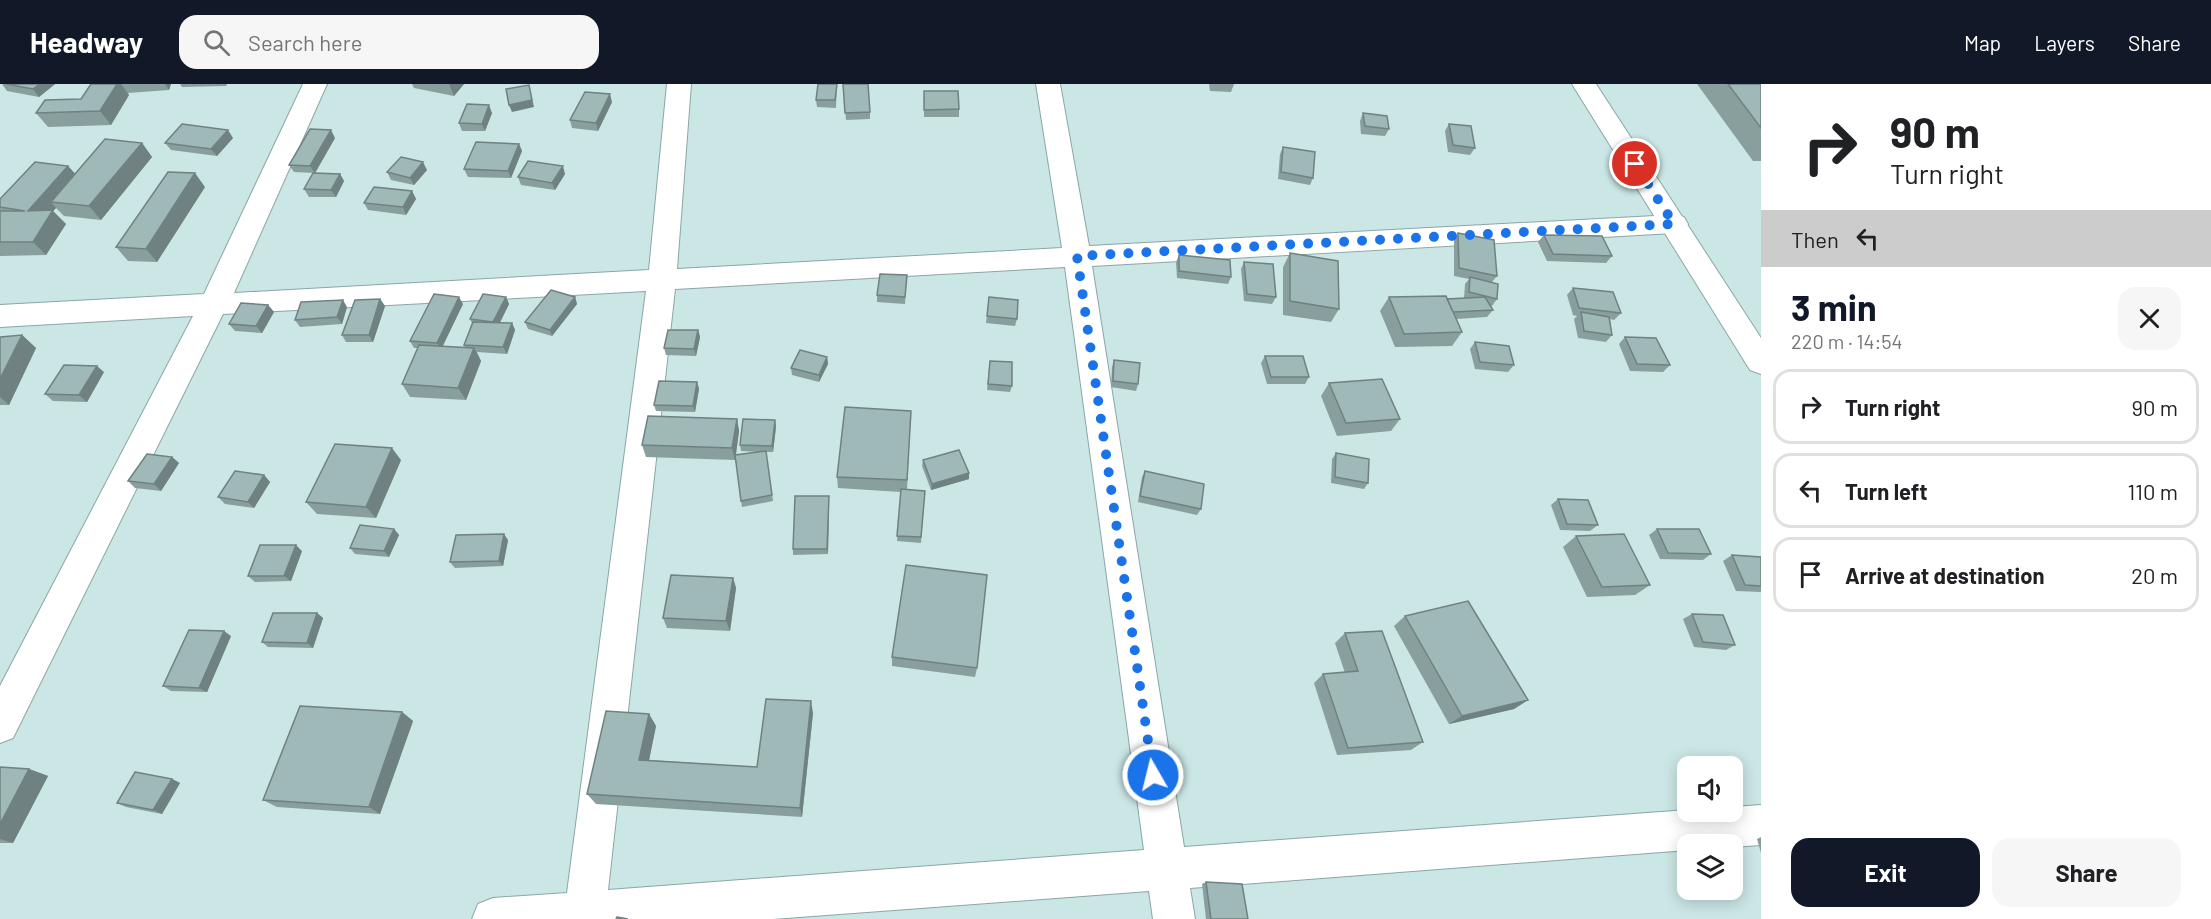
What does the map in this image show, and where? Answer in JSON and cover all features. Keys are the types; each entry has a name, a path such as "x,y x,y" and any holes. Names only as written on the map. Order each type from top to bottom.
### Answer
{"street":[{"path":"0,725 214,304 315,84"},
{"path":"584,916 662,280 680,84"},
{"path":"1048,84 1077,256 1174,919"},
{"path":"1584,84 1761,362"},
{"path":"0,316 1674,224"},
{"path":"493,919 584,916 1167,869 1761,825"}],"building":[{"path":"6,84 40,84 33,89"},
{"path":"91,84 117,84 100,111 36,113 45,100 81,99"},
{"path":"818,84 837,84 835,100 816,100"},
{"path":"843,84 868,84 870,112 845,113"},
{"path":"1728,84 1761,84 1761,128"},
{"path":"529,85 532,100 509,105 506,89"},
{"path":"924,91 958,91 959,109 924,110"},
{"path":"585,92 610,94 596,123 570,120"},
{"path":"467,104 489,105 482,124 459,123"},
{"path":"1363,113 1387,116 1389,129 1365,126"},
{"path":"182,124 228,130 211,149 165,143"},
{"path":"1449,124 1471,126 1475,148 1453,145"},
{"path":"310,129 331,130 310,166 289,165"},
{"path":"105,139 142,143 89,206 51,202"},
{"path":"476,142 519,144 508,171 464,169"},
{"path":"1283,147 1315,152 1313,178 1281,172"},
{"path":"401,157 423,162 410,178 387,172"},
{"path":"528,161 563,166 552,183 518,177"},
{"path":"35,162 68,166 28,211 53,210 33,242 0,242 0,211 25,211 0,207 0,199"},
{"path":"168,172 195,173 146,249 116,247"},
{"path":"313,173 340,174 331,190 304,189"},
{"path":"374,187 412,191 403,207 364,203"},
{"path":"1458,233 1494,240 1497,276 1459,268"},
{"path":"1544,235 1602,236 1612,256 1553,254"},
{"path":"1290,253 1338,261 1339,309 1290,301"},
{"path":"1179,255 1230,260 1231,277 1179,271"},
{"path":"1244,262 1273,264 1276,297 1247,294"},
{"path":"880,274 907,275 905,297 877,295"},
{"path":"1470,277 1498,284 1497,299 1469,292"},
{"path":"1573,288 1613,292 1621,313 1579,308"},
{"path":"551,290 575,297 550,330 525,322"},
{"path":"434,294 459,297 437,343 410,341"},
{"path":"483,294 506,297 493,322 470,319"},
{"path":"1446,296 1462,332 1404,334 1389,297"},
{"path":"989,297 1018,300 1017,319 987,316"},
{"path":"1485,297 1493,310 1453,312 1447,299"},
{"path":"380,299 369,335 342,335 355,300"},
{"path":"343,300 337,317 295,320 301,302"},
{"path":"241,303 268,305 256,326 229,324"},
{"path":"1581,312 1609,317 1612,335 1584,331"},
{"path":"473,322 512,323 503,347 464,345"},
{"path":"668,330 698,330 694,349 664,348"},
{"path":"22,335 0,379 0,337"},
{"path":"1625,337 1656,338 1670,365 1637,364"},
{"path":"1475,342 1509,346 1514,365 1480,362"},
{"path":"419,345 474,348 458,388 402,384"},
{"path":"800,350 827,357 819,375 791,368"},
{"path":"1265,356 1303,356 1309,377 1271,377"},
{"path":"1114,360 1140,363 1138,384 1113,381"},
{"path":"990,361 1012,362 1012,386 988,384"},
{"path":"64,365 97,366 79,395 45,394"},
{"path":"1382,379 1400,419 1346,423 1329,383"},
{"path":"659,381 697,382 693,406 654,405"},
{"path":"845,407 911,411 907,480 837,477"},
{"path":"648,416 737,419 732,448 642,445"},
{"path":"743,419 775,420 772,446 740,445"},
{"path":"335,444 392,448 366,507 306,502"},
{"path":"959,450 969,473 932,484 923,460"},
{"path":"766,451 772,495 741,501 735,455"},
{"path":"1336,453 1369,459 1368,483 1335,477"},
{"path":"147,454 172,457 154,484 128,481"},
{"path":"235,471 264,475 248,502 218,497"},
{"path":"1145,471 1204,484 1201,509 1140,496"},
{"path":"901,489 925,491 921,537 897,536"},
{"path":"795,496 829,496 827,549 793,549"},
{"path":"1558,499 1588,500 1598,525 1567,524"},
{"path":"360,525 394,529 384,551 350,548"},
{"path":"1657,529 1699,529 1711,554 1668,553"},
{"path":"504,534 499,561 450,562 456,535"},
{"path":"1624,534 1650,585 1602,587 1576,536"},
{"path":"260,545 296,545 284,576 248,576"},
{"path":"1732,555 1761,557 1761,586 1745,585"},
{"path":"906,565 987,575 977,668 892,657"},
{"path":"671,575 733,578 726,621 663,618"},
{"path":"1468,601 1528,700 1462,716 1405,616"},
{"path":"273,613 317,613 307,643 262,642"},
{"path":"1692,614 1723,615 1735,645 1703,642"},
{"path":"189,630 224,631 199,688 163,686"},
{"path":"1382,631 1423,742 1348,748 1323,674 1358,671 1345,633"},
{"path":"766,699 811,701 800,808 587,794 606,711 649,714 639,760 757,767"},
{"path":"300,706 402,712 369,807 263,800"},
{"path":"0,767 29,769 0,824"},
{"path":"135,772 172,779 153,810 117,803"},
{"path":"1206,882 1242,884 1248,919 1211,919"}],"route":[{"path":"1153,775 1077,256 1674,224 1635,164"}]}
